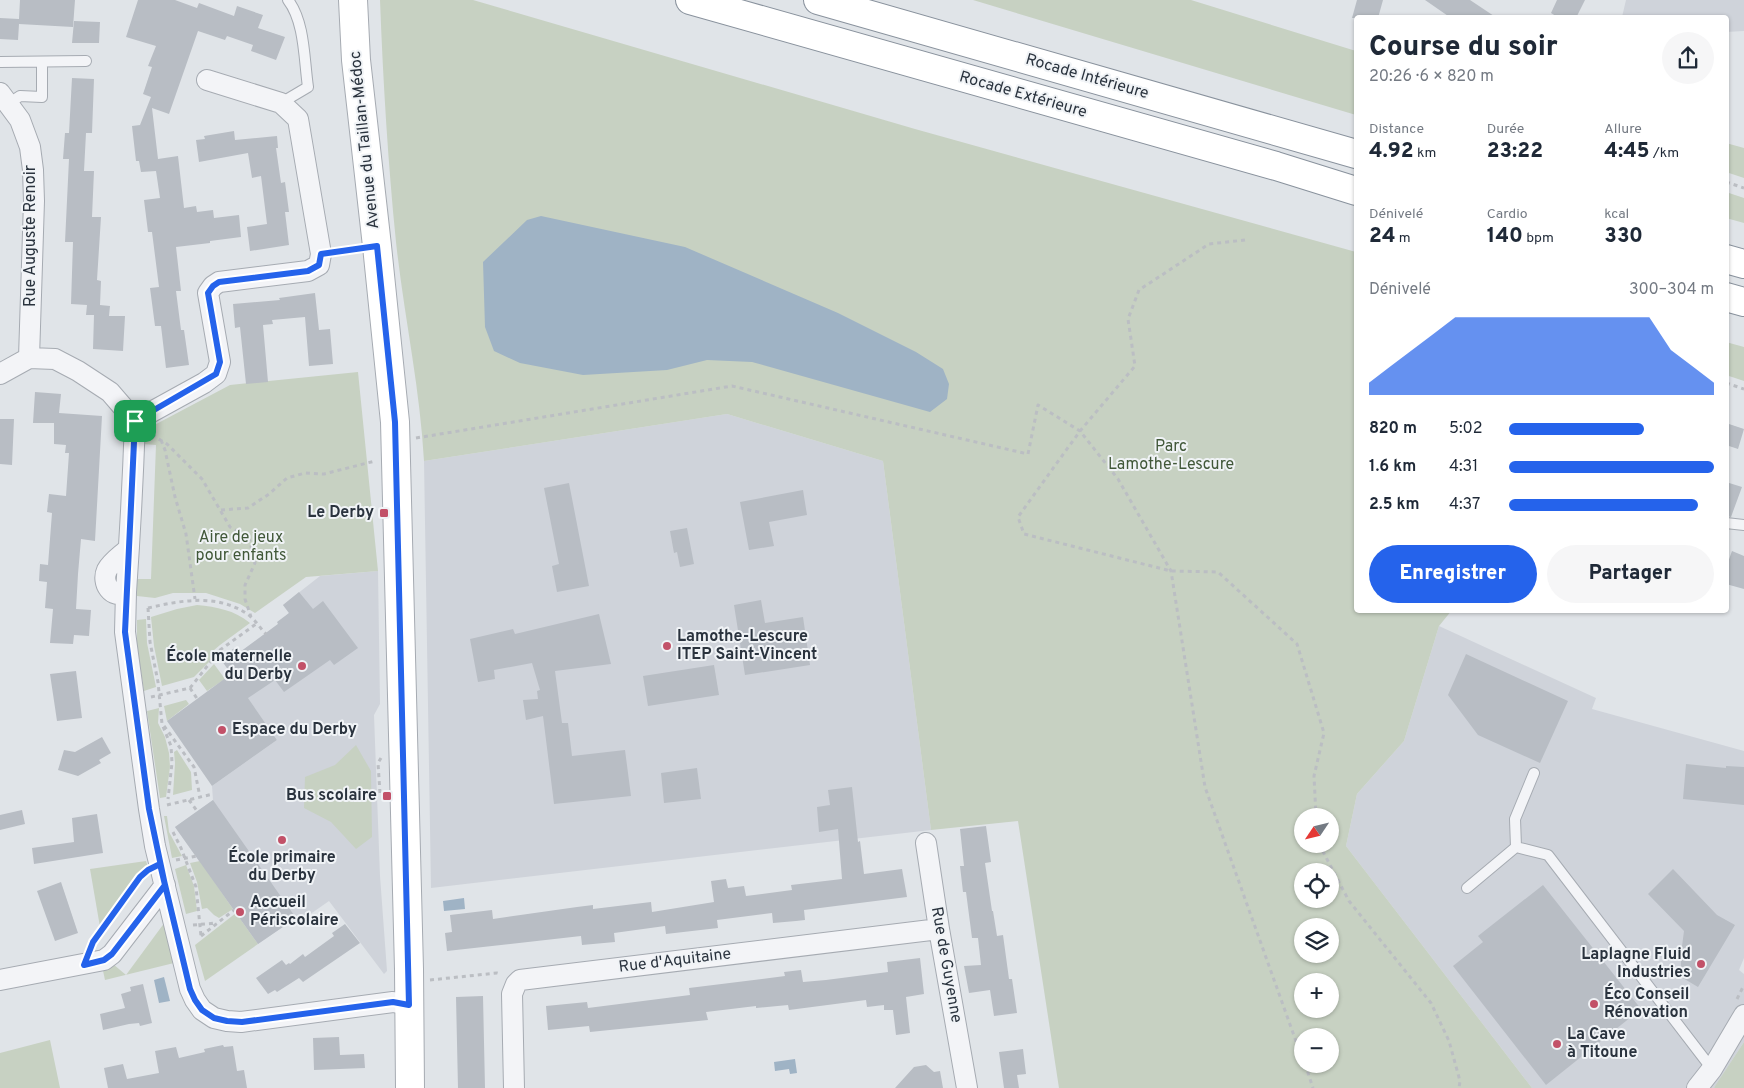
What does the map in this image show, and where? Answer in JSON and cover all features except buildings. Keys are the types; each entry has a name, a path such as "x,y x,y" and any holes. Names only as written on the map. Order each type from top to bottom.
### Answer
{"main road":[{"name":"Avenue du Taillan-Médoc","path":"352,0 356,60 395,422 409,969 410,1088"},
{"name":"Rocade Extérieure","path":"690,0 1267,163 1354,190"},
{"name":"Rocade Intérieure","path":"818,0 1354,153"},
{"path":"1729,260 1744,264"},
{"path":"1729,298 1744,302"}],"street":[{"path":"135,421 216,374 220,362 208,293 213,286 219,282 308,271 319,265 321,254 298,119 281,103 207,80"},
{"name":"Rue Auguste Renoir","path":"4,98 20,120 30,147 33,170 34,201 29,358"},
{"path":"0,374 29,358 56,359 78,370 110,392 135,421 129,548 112,563 106,572 104,580 111,593 122,594 126,592 125,632 136,701 158,807 158,855 190,989 195,1000 202,1010 214,1018 242,1022 393,1002 409,1005"},
{"name":"Rue de Guyenne","path":"926,843 967,1088"},
{"path":"0,980 104,960 112,954 165,885"},
{"name":"Rue d'Aquitaine","path":"516,984 526,979 939,929"},
{"path":"514,1088 512,994 516,984"},
{"path":"1698,1088 1712,1069 1744,1016"}],"lane":[{"path":"281,103 308,87 300,30 293,6 288,0"},
{"path":"0,62 86,61"},
{"path":"4,98 20,96 42,97 42,62"},
{"path":"1729,523 1744,525"},
{"path":"1516,847 1515,819 1534,772"},
{"path":"1467,888 1516,847"},
{"path":"1516,847 1548,855 1712,1069"}],"path":[{"path":"1729,183 1744,188"},
{"path":"1246,240 1209,244 1139,290 1128,319 1135,366 1080,431 1018,517 1024,534 1171,571 1218,572 1297,644 1324,733 1314,776 1316,808"},
{"path":"321,254 377,246"},
{"path":"1729,384 1744,389"},
{"path":"411,439 732,386 1028,454 1038,405 1080,431 1118,479 1171,571 1205,787 1294,1036"},
{"path":"135,421 167,444 202,479 230,527 249,538 255,563 245,585 245,599 250,617"},
{"path":"161,440 186,534 195,599"},
{"path":"221,510 248,508 269,494 287,478 305,473 324,474 377,461"},
{"path":"126,612 195,599 215,601 235,608 250,617 266,634"},
{"path":"148,608 150,642 160,695 162,724 171,746 172,763 171,781 158,807"},
{"path":"136,701 190,688 220,650 256,624"},
{"path":"190,688 198,700"},
{"path":"162,724 194,767 200,797"},
{"path":"158,807 213,794"},
{"path":"189,800 197,811"},
{"path":"158,807 168,813"},
{"path":"171,829 181,848 196,887 201,936"},
{"path":"1324,853 1349,902 1430,1003 1449,1041 1460,1081 1458,1088"},
{"path":"84,965 93,942 158,855"},
{"path":"181,952 234,910"},
{"path":"175,926 218,923"},
{"path":"409,969 427,980 498,973 516,984"},
{"path":"1308,1073 1313,1088"}],"shaded area":[{"path":"1626,0 1744,0 1744,31 1729,32 1729,15 1622,15"},
{"name":"Lamothe-Lescure ITEP Saint-Vincent","path":"727,414 883,461 931,830 431,888 424,461"},
{"path":"378,571 380,704 374,715 380,876 387,971 384,974 329,901 299,922 296,918 258,944 175,827 213,800 212,786 277,740 220,658 236,647 240,652 278,624 289,613 283,605 320,576"},
{"path":"1439,626 1596,698 1592,709 1744,751 1744,958 1739,970 1744,974 1744,1042 1714,1088 1532,1088 1346,846 1357,794 1404,741"}],"green space":[{"name":"Parc Lamothe-Lescure","path":"380,0 473,0 915,129 1354,251 1354,613 1450,613 1439,626 1404,741 1357,794 1346,846 1532,1088 1059,1088 1018,821 931,830 883,461 727,414 424,461 419,406 396,242 388,152"},
{"path":"973,0 1191,0 1354,50 1354,114"},
{"path":"1729,144 1744,148 1744,178 1729,173"},
{"path":"1729,193 1744,198 1744,223 1729,219"},
{"path":"1729,343 1744,347 1744,381 1729,376"},
{"name":"Aire de jeux pour enfants","path":"358,372 378,571 306,577 255,613 240,604 206,593 173,593 155,598 137,596 136,579 151,579 156,445 142,444 143,431 230,385"},
{"path":"197,605 225,610 238,615 250,623 213,651 211,660 194,677 162,686 154,646 151,617"},
{"path":"146,619 147,643 156,687 144,691 137,645 137,620"},
{"path":"214,664 225,679 207,691 199,680"},
{"path":"186,700 189,704 167,721 164,706"},
{"path":"159,708 158,723 165,737 170,767 166,797 160,798 147,711"},
{"path":"356,745 371,771 372,837 356,849 331,822 304,808 305,777 335,765"},
{"path":"177,750 191,772 192,790 173,795 174,752"},
{"path":"164,816 167,816 169,832 182,856 172,858"},
{"path":"146,861 148,867 141,872 100,927 90,869"},
{"path":"200,861 233,909 219,918 207,908 202,909 197,882 190,863"},
{"path":"186,865 194,886 197,911 186,914 175,869"},
{"path":"236,913 258,944 205,981 195,945"},
{"path":"165,922 174,963 126,975"},
{"path":"113,964 126,975 105,980 102,966"},
{"path":"50,1040 60,1088 0,1088 0,1053"},
{"path":"1744,1042 1744,1088 1714,1088 1715,1086"}],"water":[{"path":"541,216 685,247 838,313 916,352 943,369 949,384 947,399 930,412 752,362 707,360 667,370 583,375 520,363 494,351 485,327 483,262 527,220"},
{"path":"464,898 465,909 444,911 443,901"},
{"path":"164,977 170,1001 159,1003 154,980"},
{"path":"795,1059 797,1073 790,1074 789,1069 775,1071 774,1062"}],"place":[{"name":"Le Derby","path":"384,513"},
{"name":"Lamothe-Lescure ITEP Saint-Vincent","path":"667,646"},
{"name":"École maternelle du Derby","path":"302,666"},
{"name":"Espace du Derby","path":"222,730"},
{"name":"Bus scolaire","path":"387,796"},
{"name":"École primaire du Derby","path":"282,840"},
{"name":"Accueil Périscolaire","path":"240,912"},
{"name":"Laplagne Fluid Industries","path":"1701,964"},
{"name":"Éco Conseil Rénovation","path":"1594,1004"},
{"name":"La Cave à Titoune","path":"1557,1044"}],"route":[{"path":"135,421 125,632 136,701 149,809 155,846 160,864 165,885 112,954 104,960 84,965 93,942 140,877 148,870 160,864 190,989 202,1010 214,1018 242,1022 393,1002 409,1005 395,422 377,246 321,254 319,265 308,271 219,282 213,286 208,293 220,362 216,374 204,383 135,421"}]}
